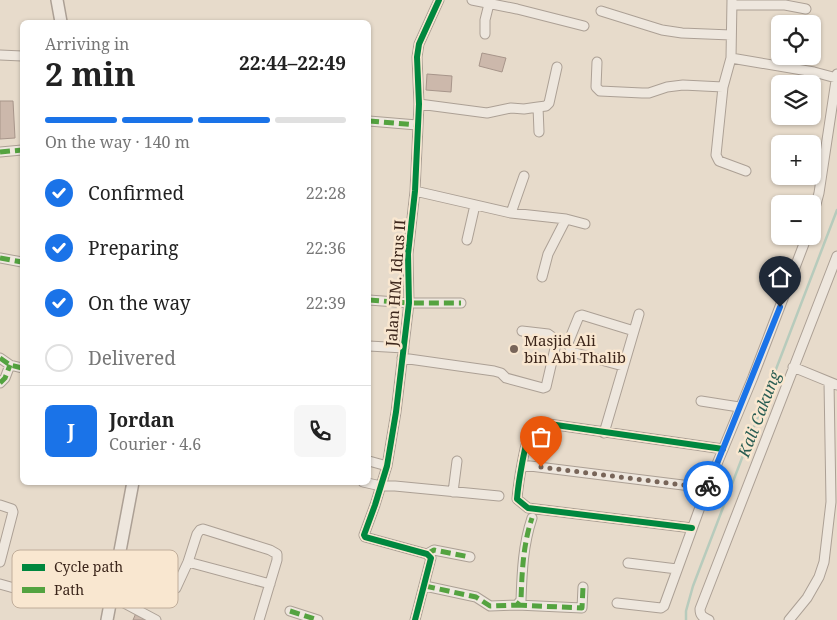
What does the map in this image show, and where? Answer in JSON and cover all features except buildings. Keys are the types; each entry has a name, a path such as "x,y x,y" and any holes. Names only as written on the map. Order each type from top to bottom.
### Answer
{"street":[{"path":"56,0 60,20"},
{"name":"Jalan HM. Idrus II","path":"427,554 365,537 364,535 376,505 387,466 396,412 409,303 408,254 415,191 419,104 417,56 419,44 439,0"},
{"path":"472,0 584,26"},
{"path":"746,171 719,161 716,155 723,87 731,58 733,3 785,2 806,9"},
{"path":"485,34 485,20 489,4"},
{"path":"601,11 662,30 682,33 731,35"},
{"path":"0,55 20,56"},
{"path":"731,58 837,76 819,195"},
{"path":"597,62 596,87 600,91 649,93 683,84 723,87"},
{"path":"419,104 487,113 510,108 524,109 546,106 549,102 557,67"},
{"path":"538,107 539,132"},
{"path":"371,121 417,125"},
{"path":"0,152 20,150"},
{"path":"510,213 524,176"},
{"path":"415,191 510,213 566,219 585,224"},
{"path":"467,240 475,204"},
{"path":"542,276 548,254 566,219"},
{"path":"617,603 661,608 664,606 707,488 753,377 804,245"},
{"path":"709,620 700,614 700,609 837,256"},
{"path":"0,258 20,262"},
{"path":"371,300 409,303 461,303"},
{"path":"604,433 639,314"},
{"path":"623,366 572,352 568,343 582,315 634,331"},
{"path":"402,358 494,371 501,373 506,378 543,388 546,386 556,344 555,339 548,334 522,331"},
{"path":"371,346 404,348"},
{"path":"0,358 10,365 20,368"},
{"path":"0,383 5,378 10,365"},
{"path":"789,620 807,598 818,578 824,562 834,502 833,383 794,367"},
{"path":"701,401 739,407"},
{"path":"692,528 528,508 517,499 522,464 530,430 535,425 542,423 723,449"},
{"path":"371,461 387,466"},
{"path":"453,492 457,461"},
{"path":"522,464 707,488"},
{"path":"371,484 500,496"},
{"path":"120,550 132,485"},
{"path":"0,505 9,506 13,512 2,546 0,562"},
{"path":"518,605 521,600 523,553 532,518"},
{"path":"178,584 188,562 196,534 200,530 208,530 274,552 277,554 277,560 259,620"},
{"path":"415,620 430,558 427,554 434,550 470,557"},
{"path":"188,562 270,584"},
{"path":"628,563 677,569"},
{"path":"424,586 476,597 490,606 518,605 582,608 583,587"},
{"path":"134,608 156,620"},
{"path":"290,611 318,620"}],"waterway":[{"name":"Kali Cakung","path":"686,620 686,611 693,586 837,210"}],"marked path":[{"path":"371,121 417,125"},
{"path":"0,152 20,150"},
{"path":"0,258 20,262"},
{"path":"371,300 409,303 461,303"},
{"path":"0,358 10,365 20,368"},
{"path":"0,383 5,378 10,365"},
{"path":"425,586 476,597 490,606 517,605 521,600 525,548 532,518"},
{"path":"427,554 434,550 470,557"},
{"path":"517,605 582,608 583,587"},
{"path":"290,611 318,620"}],"cycle path":[{"path":"415,620 431,558 427,554 365,537 364,535 387,466 396,412 409,303 408,254 415,191 419,104 417,57 419,44 439,0"},
{"path":"692,528 528,508 517,499 522,462 529,434 537,424 542,423 723,449"}],"way so far":[{"path":"541,467 707,488 708,486"}],"place":[{"name":"Masjid Ali bin Abi Thalib","path":"514,349"}],"route":[{"path":"708,486 780,307"}]}
